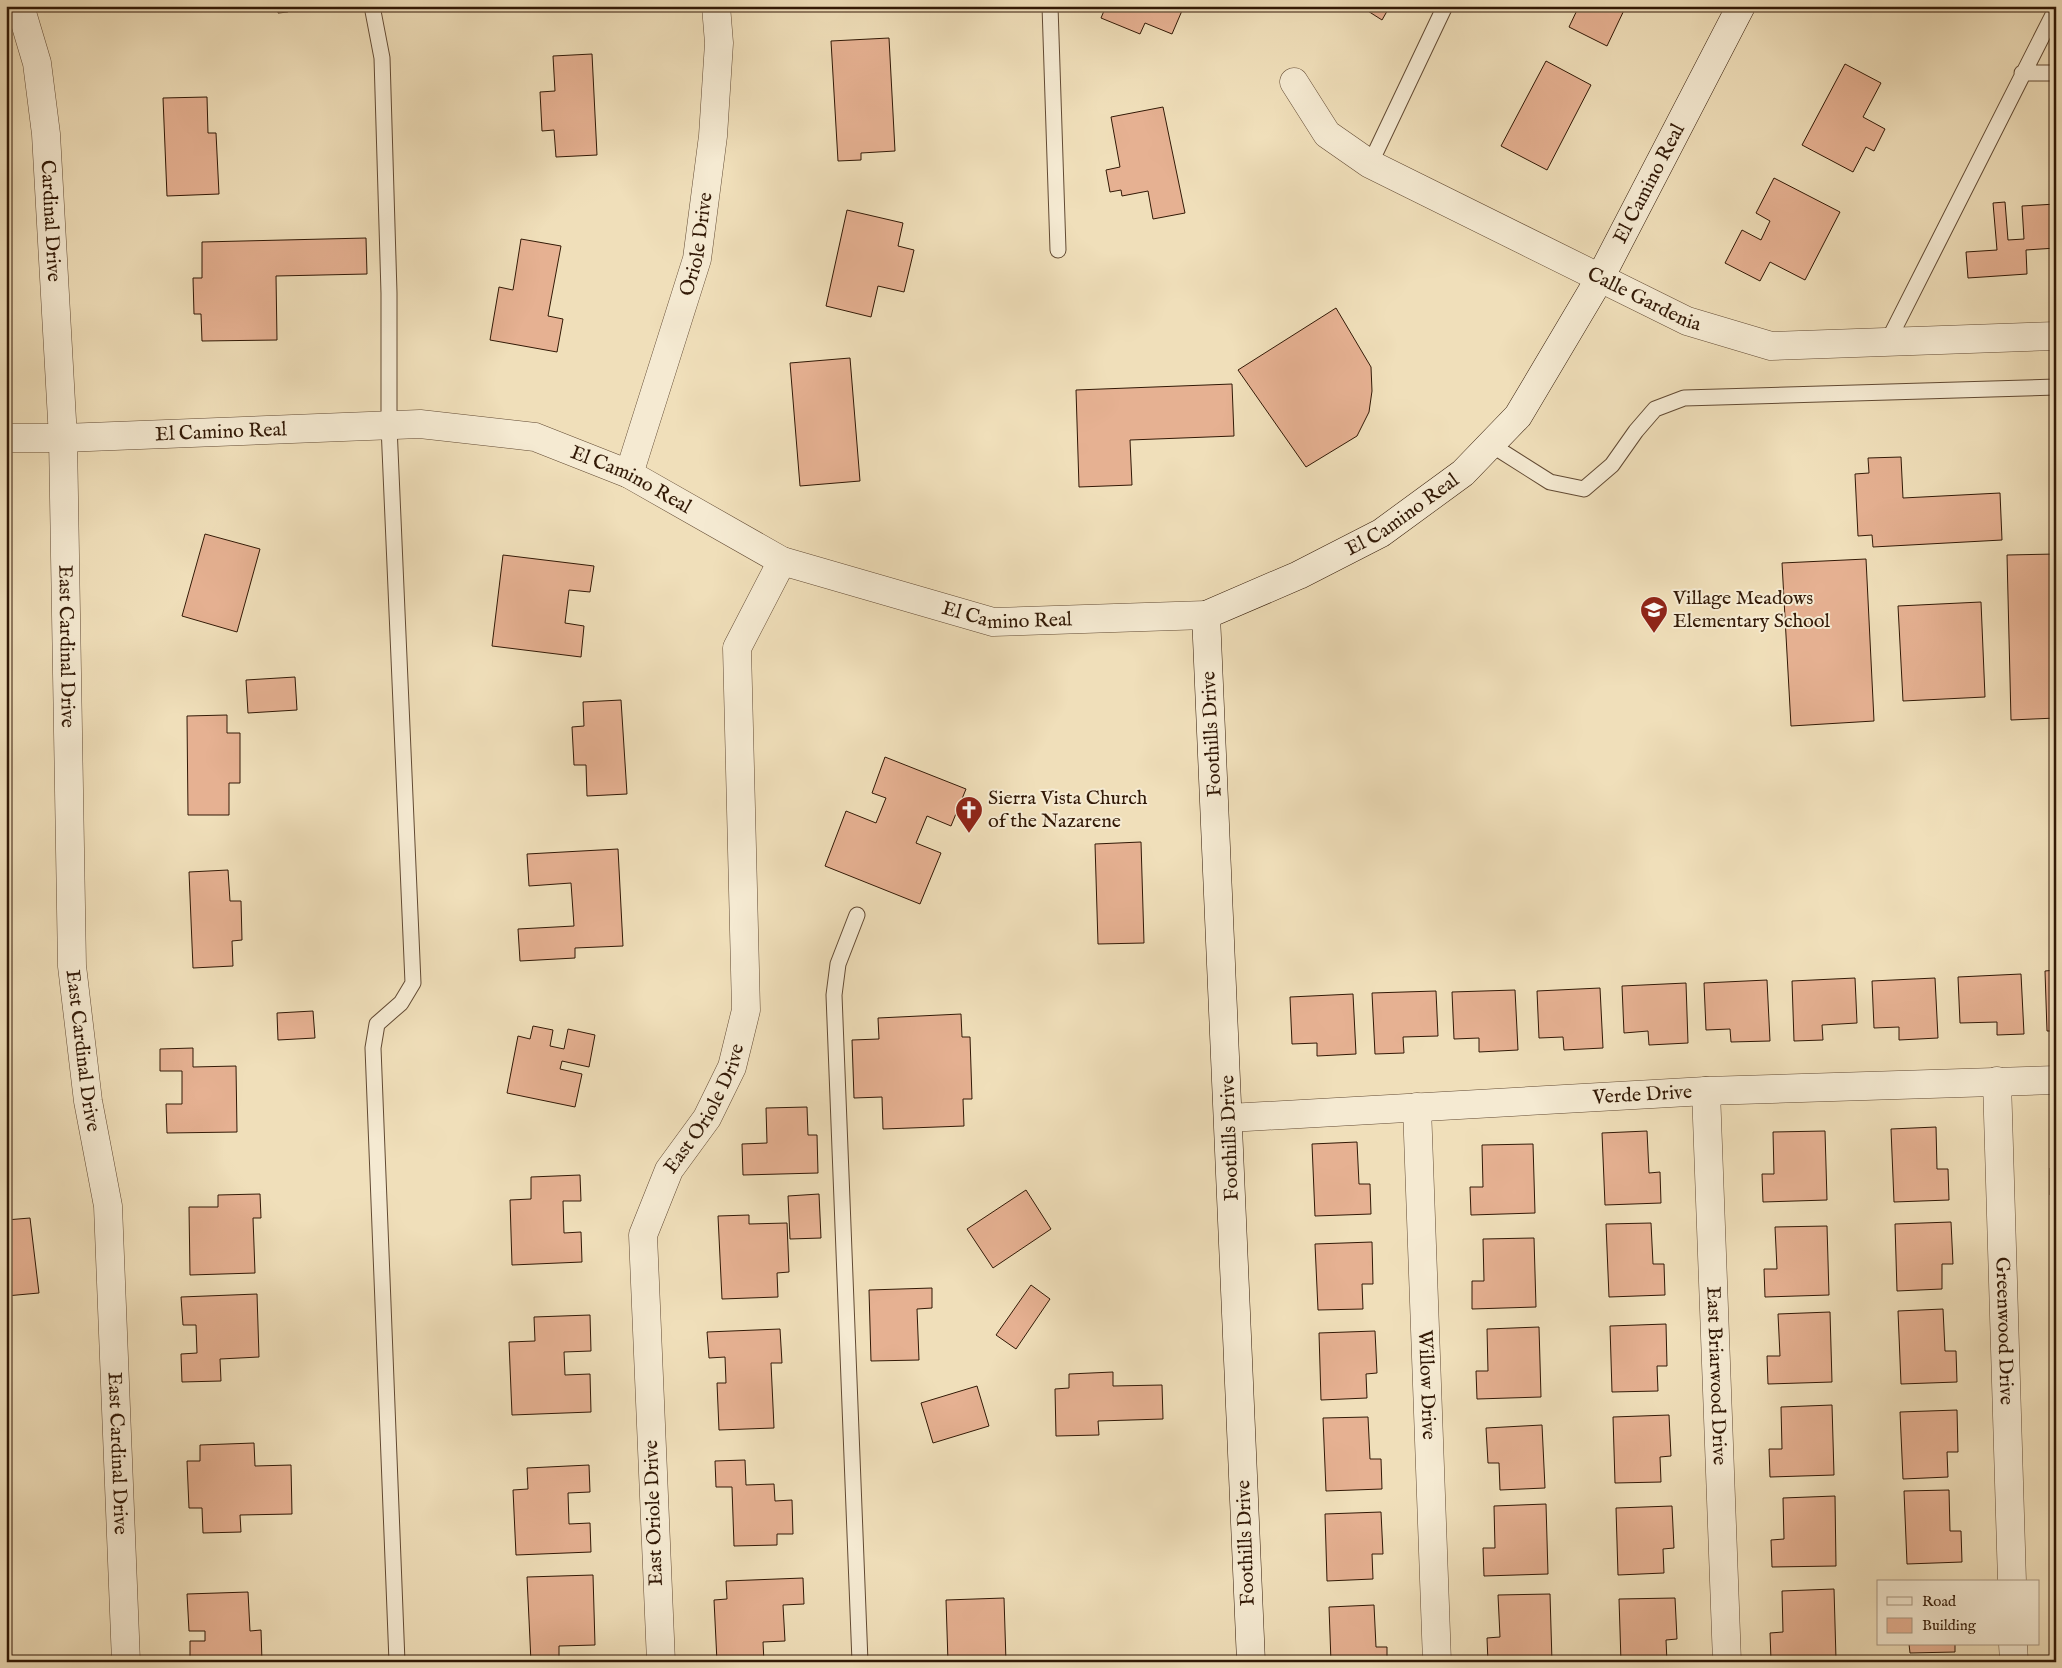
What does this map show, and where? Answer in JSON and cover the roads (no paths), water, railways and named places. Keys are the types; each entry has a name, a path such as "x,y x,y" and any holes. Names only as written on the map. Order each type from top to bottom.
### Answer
{"street":[{"name":"Cardinal Drive","path":"20,6 37,63 46,134 63,438"},
{"name":"Oriole Drive","path":"629,474 697,259 713,136 719,43 716,6"},
{"name":"El Camino Real","path":"6,438 63,438 420,424 534,437 629,474 782,561 993,622 1206,615 1299,575 1381,533 1463,473 1518,416 1600,278 1741,6"},
{"name":"Calle Gardenia","path":"1294,82 1327,134 1370,164 1687,321 1771,346 2056,336"},
{"name":"East Cardinal Drive","path":"63,438 72,966 88,1101 108,1206 126,1662"},
{"name":"East Oriole Drive","path":"661,1662 643,1235 669,1170 707,1118 732,1067 746,1010 737,648 782,561"},
{"name":"Foothills Drive","path":"1206,615 1251,1662"},
{"name":"Verde Drive","path":"1229,1118 1706,1091 2056,1080"},
{"name":"Greenwood Drive","path":"1997,1081 2012,1580"},
{"name":"East Briarwood Drive","path":"1706,1091 1726,1662"},
{"name":"Willow Drive","path":"1417,1106 1437,1662"},
{"path":"2013,1646 2014,1662"}],"lane":[{"path":"372,6 382,58 389,293 389,426 414,983 401,1003 377,1024 373,1048 397,1662"},
{"path":"1050,6 1058,250"},
{"path":"1370,164 1445,6"},
{"path":"1887,343 2056,9"},
{"path":"2022,74 2056,73"},
{"path":"1490,444 1550,482 1584,489 1612,465 1636,430 1655,409 1684,398 2056,387"},
{"path":"857,915 838,964 834,995 860,1662"}],"place":[{"name":"Village Meadows Elementary School","path":"1654,634"},
{"name":"Sierra Vista Church of the Nazarene","path":"969,834"}]}
